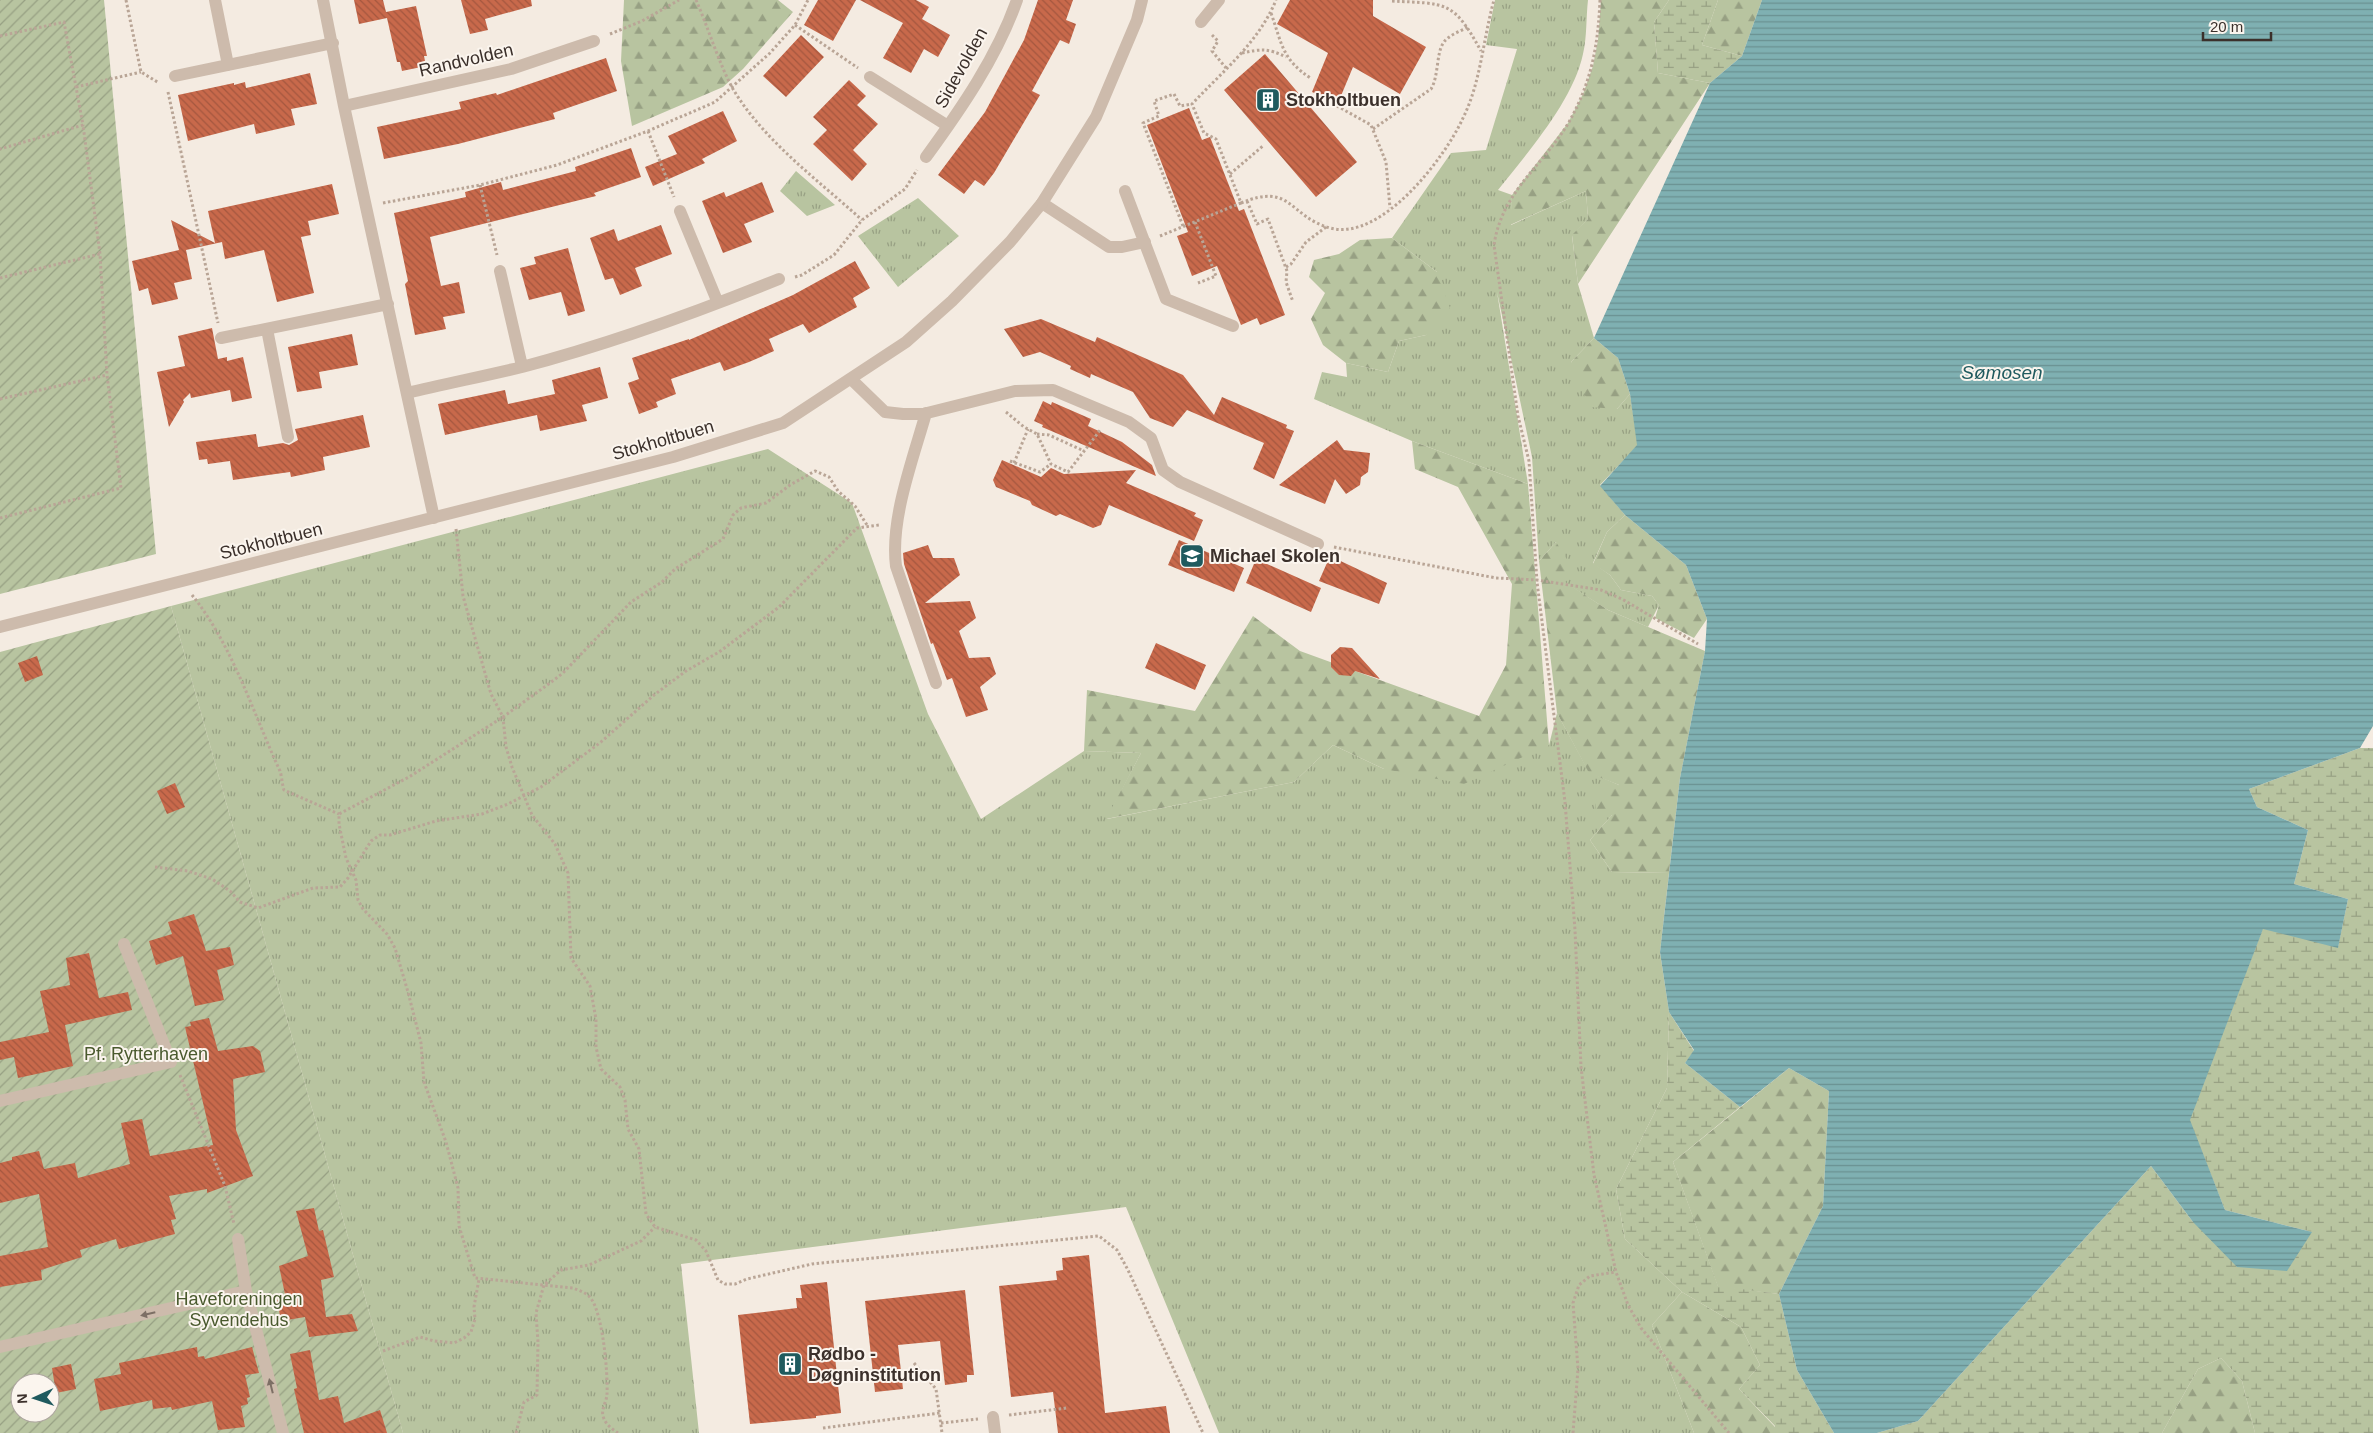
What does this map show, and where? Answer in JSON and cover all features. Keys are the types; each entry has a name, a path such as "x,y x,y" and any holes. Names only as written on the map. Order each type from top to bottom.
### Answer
{"street":[{"path":"215,0 228,65"},
{"path":"324,0 344,106 434,518"},
{"name":"Sidevolden","path":"926,157 985,68 1017,0"},
{"name":"Stokholtbuen","path":"0,627 673,457 783,423 906,342 952,301 1010,242 1042,203 1096,117 1137,20 1142,0"},
{"path":"1202,22 1219,0"},
{"name":"Randvolden","path":"344,106 511,69 594,41"},
{"path":"175,76 333,44"},
{"name":"Sidevolden","path":"870,77 948,126"},
{"path":"1125,191 1166,299 1233,326"},
{"path":"1042,203 1109,247 1122,247 1145,242"},
{"path":"680,211 718,303"},
{"path":"500,270 522,366"},
{"path":"407,393 522,366 621,338 779,279"},
{"path":"221,338 388,304"},
{"path":"266,329 288,437"},
{"path":"851,379 884,412 903,414 926,413 1015,391 1053,390 1129,422 1150,438 1163,470 1180,482 1318,544"},
{"path":"926,413 897,522 894,549 896,566 936,683"},
{"path":"0,1101 171,1062 124,944"},
{"path":"238,1239 246,1291 283,1433"},
{"path":"0,1347 246,1291"},
{"path":"993,1417 995,1433"}],"path":[{"path":"126,0 141,72"},
{"path":"594,41 642,21 679,0"},
{"path":"696,0 733,88 777,143 862,220"},
{"path":"367,206 480,184 557,165 648,131 715,102 733,88 770,53 794,25 808,0"},
{"path":"1183,226 1143,123 1159,116 1154,101 1174,94 1180,106 1192,104 1252,41 1271,12 1276,0"},
{"path":"1145,242 1260,195 1270,195 1282,199 1327,227 1347,229 1363,225 1390,209 1427,175 1464,118 1473,92 1494,0"},
{"path":"1600,0 1598,40 1593,66 1583,94 1568,123 1512,196 1497,224 1494,245 1518,416 1529,461 1537,580 1565,802 1575,930 1581,1067 1594,1175 1616,1272 1628,1305 1641,1328 1729,1433"},
{"path":"1392,1 1442,4 1455,13 1468,27 1482,51"},
{"path":"1271,12 1286,57"},
{"path":"0,36 64,22 83,125 100,254 107,375 121,488 0,518"},
{"path":"1202,22 1218,41 1212,52 1226,68"},
{"path":"794,25 870,77"},
{"path":"1374,129 1431,89 1435,83 1441,47 1444,41 1468,27"},
{"path":"1240,53 1260,49 1271,50 1286,57 1300,71 1312,79"},
{"path":"76,87 141,72 161,84"},
{"path":"168,87 221,338"},
{"path":"1328,101 1371,125 1374,129 1386,162 1390,209"},
{"path":"1192,104 1204,132 1216,138 1241,203"},
{"path":"0,149 83,125"},
{"path":"648,131 680,211"},
{"path":"1230,174 1264,145"},
{"path":"779,279 802,276 834,255 862,220 905,190 926,157"},
{"path":"480,184 500,270"},
{"path":"1247,201 1257,224 1268,219 1286,267 1286,282 1293,302"},
{"path":"1195,222 1216,276 1198,282"},
{"path":"1286,267 1292,264 1306,242 1327,227"},
{"path":"0,278 100,254"},
{"path":"0,399 107,375"},
{"path":"990,397 1028,429 1037,434 1050,435 1084,451"},
{"path":"1037,434 1051,464 1068,472 1112,415"},
{"path":"1028,429 1012,462 1040,472 1051,464"},
{"path":"339,814 409,777 503,717 563,673 631,602 662,582 675,569 722,539 733,514 741,508 766,503 790,485 814,471 829,477 838,491 855,506 867,526"},
{"path":"453,513 463,596 492,694 503,717 506,747 524,796 532,815 555,844 568,873 570,958 590,986 596,1019 596,1047 601,1069 620,1087 625,1100 628,1129 638,1149 646,1214 655,1227 696,1240 706,1251 718,1280 725,1284 735,1284 747,1278 812,1264 1099,1236 1117,1250 1128,1270 1203,1433"},
{"path":"155,867 188,871 212,879 230,891 240,902 258,908 313,888 340,886 371,841 380,835 390,835 436,821 482,814 524,796 558,775 601,742 654,695 686,670 719,652 779,607 856,528 897,522"},
{"path":"1318,544 1496,578 1537,580 1601,590 1622,599 1698,644"},
{"path":"187,580 189,592 213,625 253,708 272,758 280,772 284,790 339,814"},
{"path":"339,814 339,824 346,858 356,880 358,900 362,909 387,934 394,948 408,992 421,1043 424,1082 446,1142 456,1181 460,1226 467,1258 475,1278 573,1288 586,1293 592,1300 603,1330 608,1383 607,1397 602,1415 606,1422 618,1433"},
{"path":"171,1062 182,1080 225,1186 238,1239"},
{"path":"516,1433 524,1402 537,1395 538,1342 536,1313 544,1285 561,1270 589,1265 642,1241 655,1227"},
{"path":"1573,1433 1578,1369 1573,1303 1579,1285 1590,1276 1616,1272"},
{"path":"383,1351 420,1336 434,1341 454,1343 464,1338 471,1332 475,1319 474,1307 479,1279"},
{"path":"914,1363 936,1390 942,1433"},
{"path":"823,1428 940,1414"}],"green space":[{"path":"0,0 104,0 156,554 0,594"},
{"path":"624,0 778,0 793,12 743,69 723,87 632,126 621,61"},
{"path":"1495,0 1588,0 1583,54 1570,90 1548,125 1498,190 1512,195 1511,225 1586,191 1588,219 1572,236 1578,284 1594,338 1571,362 1617,409 1630,394 1638,445 1600,485 1625,515 1607,532 1593,563 1610,575 1621,590 1652,596 1659,605 1648,627 1608,610 1564,582 1556,542 1539,561 1532,457 1497,292 1528,484 1412,441 1314,399 1322,372 1347,377 1346,363 1388,372 1399,341 1426,335 1437,272 1392,238 1451,153 1486,150 1517,49 1486,45"},
{"path":"1601,0 1669,0 1654,22 1658,73 1710,83 1578,284 1572,235 1588,219 1586,191 1510,225 1512,195 1568,123 1583,94 1593,66 1598,40"},
{"path":"1669,0 1718,0 1702,45 1742,56 1710,83 1658,73 1654,22"},
{"path":"1718,0 1762,0 1742,56 1702,45"},
{"path":"796,171 835,205 807,216 780,191"},
{"path":"918,198 959,236 898,287 858,236"},
{"path":"1392,238 1437,272 1450,308 1426,335 1399,341 1388,372 1346,363 1323,345 1311,319 1325,293 1309,277 1314,260 1339,254 1360,240"},
{"path":"1594,338 1618,358 1630,394 1617,409 1590,407 1571,362"},
{"path":"1412,441 1528,484 1549,745 1464,784 1384,769 1333,745 1294,782 1106,819 1141,753 1084,751 1087,690 1195,711 1253,616 1300,651 1479,716 1506,665 1512,584 1458,487 1415,469"},
{"path":"768,449 852,503 928,714 981,819 1084,751 1141,753 1107,819 1294,782 1333,745 1384,769 1549,745 1557,713 1589,772 1619,785 1612,815 1590,840 1612,872 1669,873 1660,952 1669,1012 1667,1088 1616,1189 1625,1239 1682,1292 1652,1325 1694,1433 1219,1433 1126,1207 681,1264 699,1433 403,1433 171,606"},
{"path":"1625,515 1686,565 1707,619 1694,638 1655,618 1659,605 1652,596 1621,590 1610,575 1593,564 1607,532"},
{"path":"1556,542 1576,574 1565,582 1608,610 1705,651 1680,778 1669,873 1612,872 1590,840 1612,815 1597,816 1595,799 1619,785 1589,773 1557,713 1539,561"},
{"name":"Pf. Rytterhaven","path":"171,606 403,1433 0,1433 0,652"},
{"path":"2360,748 2373,748 2373,1433 2255,1433 2242,1381 2221,1358 2198,1369 2162,1433 1877,1433 1918,1421 2151,1166 2193,1222 2312,1232 2225,1210 2189,1120 2263,928 2338,947 2348,899 2294,884 2308,830 2257,807 2249,789"},
{"path":"1669,1012 1694,1051 1685,1063 1740,1107 1673,1162 1718,1286 1779,1294 1797,1370 1834,1433 1775,1433 1775,1426 1739,1389 1760,1365 1741,1327 1682,1292 1625,1239 1616,1189 1667,1088"},
{"path":"1789,1068 1829,1091 1823,1206 1779,1294 1718,1287 1673,1162"},
{"path":"1682,1292 1741,1327 1760,1365 1739,1389 1775,1427 1775,1433 1694,1433 1652,1325"},
{"path":"2221,1358 2242,1381 2255,1433 2162,1433 2198,1369"}],"water":[{"name":"Sømosen","path":"1762,0 2373,0 2373,726 2360,748 2249,789 2257,807 2308,830 2294,884 2348,899 2338,948 2263,929 2190,1120 2225,1210 2312,1232 2287,1271 2237,1267 2193,1222 2151,1166 1918,1421 1877,1433 1834,1433 1797,1370 1779,1294 1823,1206 1829,1091 1789,1068 1740,1107 1685,1063 1694,1050 1669,1012 1660,952 1680,778 1705,651 1707,619 1686,565 1625,515 1600,486 1637,445 1630,394 1618,358 1594,338 1710,83 1742,56"}],"building":[{"path":"354,0 383,0 386,12 416,6 427,56 424,56 426,66 402,71 400,62 397,62 387,18 359,24"},
{"path":"461,0 531,0 532,6 485,19 488,30 470,34"},
{"path":"818,0 856,0 833,41 804,25"},
{"path":"860,0 916,0 929,7 922,19 950,35 938,57 924,49 911,73 883,58 903,23"},
{"path":"1038,0 1073,0 1066,20 1076,24 1069,44 1060,40 1032,91 1040,95 994,173 984,186 975,180 964,194 938,175 985,112 1024,40"},
{"path":"1290,0 1373,0 1373,16 1426,47 1400,94 1353,67 1338,103 1312,92 1328,53 1277,24"},
{"path":"801,35 824,57 786,97 763,76"},
{"path":"1265,54 1357,162 1316,197 1224,90"},
{"path":"606,58 617,91 553,113 555,119 458,144 384,159 377,127 461,109 459,102 496,93 497,95"},
{"path":"310,73 317,104 291,109 295,125 256,134 254,124 188,141 178,95 234,83 234,85 245,82 246,88"},
{"path":"849,80 866,96 857,105 878,124 853,150 867,164 852,181 813,144 827,130 813,117"},
{"path":"1189,108 1202,140 1210,137 1239,211 1244,209 1285,315 1260,325 1257,318 1241,325 1217,266 1192,276 1177,236 1188,232 1147,125"},
{"path":"723,111 737,141 702,159 705,163 653,186 645,167 677,154 668,136"},
{"path":"631,148 641,177 594,193 596,196 430,237 441,286 459,282 465,313 443,317 446,329 415,335 405,284 408,281 394,213 466,197 465,192 501,182 503,190 576,171 575,167"},
{"path":"762,182 774,212 744,224 752,242 723,253 702,201 724,192 726,197"},
{"path":"332,184 339,214 308,221 311,235 301,237 314,293 277,302 264,250 225,259 222,242 186,250 192,279 174,283 178,299 152,305 148,288 139,291 132,261 179,250 171,220 215,243 208,211"},
{"path":"661,225 672,254 635,268 642,286 620,295 613,278 605,280 590,238 614,229 618,241"},
{"path":"568,248 585,311 568,316 561,292 529,300 520,268 536,264 534,257"},
{"path":"855,261 870,288 853,298 857,307 809,333 803,324 769,339 774,351 749,362 724,371 720,362 671,379 676,394 656,402 658,407 639,414 628,383 639,379 632,358 689,340 793,295"},
{"path":"1041,319 1095,342 1097,337 1183,375 1214,415 1222,397 1287,425 1286,428 1294,431 1274,479 1253,469 1264,443 1187,410 1173,427 1150,418 1133,392 1091,374 1090,378 1070,369 1071,366 1040,352 1023,357 1004,329"},
{"path":"212,328 218,359 227,357 227,361 243,357 252,398 232,402 230,390 191,398 190,393 183,400 184,402 169,427 157,372 185,366 178,336"},
{"path":"352,334 358,365 319,372 322,388 297,392 288,347"},
{"path":"600,367 608,398 582,405 587,421 540,431 537,415 445,435 438,404 505,390 508,404 555,394 552,380"},
{"path":"1043,401 1051,405 1052,402 1091,419 1088,426 1122,442 1152,465 1156,476 1042,427 1043,425 1034,421"},
{"path":"363,415 370,447 323,457 325,470 291,477 290,472 233,480 230,461 208,464 207,459 199,460 196,442 256,434 258,447 283,443 289,445 298,440 295,429"},
{"path":"1337,440 1344,450 1370,453 1368,472 1361,477 1360,485 1346,494 1335,479 1325,504 1279,485"},
{"path":"1002,460 1041,477 1051,468 1064,474 1136,470 1126,483 1196,513 1194,516 1203,520 1194,541 1109,505 1101,525 1093,528 1060,514 1056,516 1032,505 1030,501 996,487 993,480"},
{"path":"1179,540 1244,568 1234,592 1168,565"},
{"path":"928,545 933,558 954,558 960,575 925,603 970,601 976,618 959,631 969,658 990,657 996,674 980,687 988,710 966,717 952,678 947,680 933,643 931,644 904,564 903,553"},
{"path":"1330,556 1387,583 1379,604 1319,581"},
{"path":"1256,559 1321,588 1311,612 1246,583"},
{"path":"1156,643 1206,665 1195,690 1145,668"},
{"path":"1340,647 1352,648 1380,679 1355,671 1351,676 1339,675 1331,667 1331,655"},
{"path":"37,656 43,675 25,682 18,663"},
{"path":"175,783 185,807 167,814 157,791"},
{"path":"194,914 206,951 230,947 234,965 217,970 224,1000 195,1006 183,956 156,965 149,941 172,934 168,922"},
{"path":"89,953 99,998 128,992 132,1010 65,1025 73,1066 18,1078 14,1057 0,1060 0,1042 49,1032 40,991 70,985 66,958"},
{"path":"209,1018 218,1051 253,1046 260,1051 265,1072 233,1079 236,1130 253,1176 207,1193 207,1189 169,1196 176,1219 171,1220 175,1234 119,1249 116,1239 80,1250 82,1257 41,1270 42,1280 0,1287 0,1256 48,1247 39,1194 0,1203 0,1163 12,1160 12,1157 39,1151 44,1169 75,1163 78,1178 130,1164 121,1123 142,1119 150,1156 213,1145 185,1027 191,1026 190,1022"},
{"path":"314,1208 319,1231 323,1230 334,1277 321,1280 326,1317 352,1314 358,1331 309,1337 305,1317 281,1321 277,1300 286,1299 279,1266 308,1256 296,1211"},
{"path":"1089,1255 1105,1413 1166,1406 1170,1433 1058,1433 1053,1392 1011,1397 999,1286 1057,1280 1056,1271 1063,1270 1062,1258"},
{"name":"Rødbo - Døgninstitution","path":"827,1282 841,1413 816,1416 816,1418 750,1424 738,1315 797,1308 796,1298 802,1298 800,1285"},
{"path":"965,1290 974,1375 967,1375 967,1382 945,1385 940,1341 898,1345 903,1389 875,1392 865,1301"},
{"path":"197,1347 198,1357 204,1356 205,1359 252,1347 259,1373 245,1375 250,1397 247,1398 248,1404 241,1406 245,1427 218,1430 212,1401 172,1410 171,1407 153,1409 152,1400 100,1411 94,1379 121,1374 119,1363"},
{"path":"310,1350 319,1400 338,1396 344,1423 380,1410 387,1433 304,1433 294,1389 297,1388 290,1354"},
{"path":"71,1364 76,1389 60,1392 60,1373 53,1373 52,1368"}],"place":[{"name":"Stokholtbuen","path":"1268,100"},
{"name":"Michael Skolen","path":"1192,556"},
{"name":"Rødbo - Døgninstitution","path":"790,1364"}],"park label":[{"name":"Haveforeningen Syvendehus","path":"239,1309"}]}
